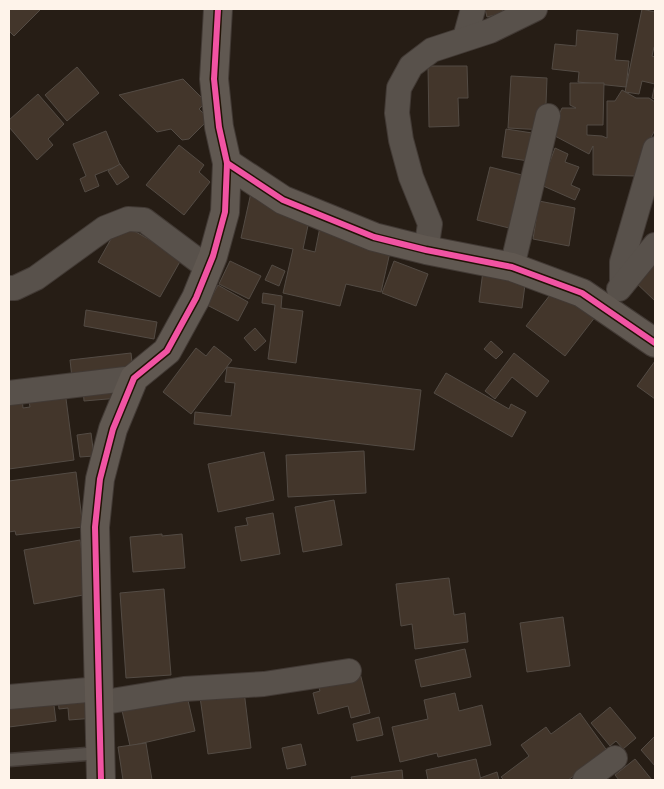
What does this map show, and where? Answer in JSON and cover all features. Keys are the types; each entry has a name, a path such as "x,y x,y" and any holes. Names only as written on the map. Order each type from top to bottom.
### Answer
{"street":[{"path":"101,780 95,527 100,478 113,429 134,378 167,351 196,298 208,268 225,212 227,163 219,127 214,79 218,9"},
{"path":"465,38 473,9"},
{"path":"426,250 430,224 411,177 401,140 397,113 399,88 411,66 432,50 490,31 535,9"},
{"path":"512,267 548,116"},
{"path":"622,285 622,262 655,149"},
{"path":"227,163 283,200 374,236 426,250 512,267 582,292 655,343"},
{"path":"9,288 15,288 36,278 106,228 128,219 144,220 208,268"},
{"path":"602,306 655,245"},
{"path":"9,392 134,378"},
{"path":"9,697 99,696 264,684 349,671"},
{"path":"585,780 615,758"}],"lane":[{"path":"9,760 100,753"}],"building":[{"path":"9,9 41,9 14,36 9,31"},
{"path":"485,9 502,9 503,13 487,17"},
{"path":"642,9 655,12 655,47 652,56 655,57 655,84 642,81 639,94 625,92"},
{"path":"577,30 618,34 615,60 629,61 626,87 578,82 579,72 552,69 555,44 576,46"},
{"path":"428,66 467,66 468,98 458,98 459,126 429,127"},
{"path":"77,67 99,93 67,121 45,95"},
{"path":"511,76 547,78 545,130 508,128"},
{"path":"183,79 206,102 199,109 209,119 189,139 182,140 171,129 157,132 119,95"},
{"path":"570,83 604,83 603,125 587,125 587,135 607,138 607,101 615,101 622,90 636,98 649,98 655,102 655,130 649,141 640,178 635,176 593,175 593,146 589,154 555,136 556,121 562,108 576,108 570,105"},
{"path":"655,84 655,99 652,98"},
{"path":"38,94 64,124 48,139 53,145 37,160 9,127 9,120"},
{"path":"506,129 539,134 535,162 502,157"},
{"path":"106,131 120,165 95,175 99,186 85,192 80,179 86,176 73,144"},
{"path":"179,145 204,165 199,172 210,182 184,215 146,185"},
{"path":"555,148 568,154 565,162 579,167 571,185 580,189 575,200 541,185"},
{"path":"120,164 129,177 117,185 108,171"},
{"path":"490,167 530,177 517,230 477,220"},
{"path":"252,188 313,202 303,249 315,252 321,222 393,239 381,292 346,284 340,306 283,293 293,249 241,238"},
{"path":"539,201 575,208 569,246 533,239"},
{"path":"120,223 182,258 160,297 98,262"},
{"path":"655,252 655,301 631,278"},
{"path":"230,261 261,276 249,299 219,284"},
{"path":"394,261 428,274 416,306 382,293"},
{"path":"272,265 285,271 279,286 265,280"},
{"path":"483,271 526,277 522,308 479,302"},
{"path":"560,282 599,312 565,356 526,326"},
{"path":"218,285 248,302 238,321 207,305"},
{"path":"263,293 282,296 281,308 303,311 296,363 268,359 275,305 262,303"},
{"path":"86,310 157,322 154,339 84,326"},
{"path":"255,328 266,341 255,351 244,338"},
{"path":"491,341 503,352 496,359 484,349"},
{"path":"214,346 232,360 191,414 163,392 196,348 206,356"},
{"path":"131,353 133,371 72,378 70,360"},
{"path":"514,353 549,381 537,397 512,377 495,399 485,391"},
{"path":"655,361 655,399 637,386"},
{"path":"227,367 421,390 414,450 194,424 195,412 231,416 235,383 225,382"},
{"path":"446,373 509,409 511,404 526,412 512,437 434,393"},
{"path":"118,385 119,398 84,401 83,388"},
{"path":"65,391 74,460 9,469 9,400 22,398 23,408 30,407 28,395"},
{"path":"91,433 94,456 80,457 77,435"},
{"path":"364,451 366,493 288,497 286,455"},
{"path":"264,452 274,500 218,512 208,464"},
{"path":"76,472 83,527 16,535 15,531 9,532 9,481"},
{"path":"334,500 342,545 303,552 295,507"},
{"path":"273,513 280,554 241,561 235,527 248,525 246,518"},
{"path":"162,534 162,536 182,534 185,568 133,572 130,537"},
{"path":"80,540 89,594 34,604 24,550"},
{"path":"449,578 454,615 465,613 468,642 415,649 412,624 401,626 396,584"},
{"path":"164,589 171,675 126,678 120,593"},
{"path":"563,617 570,666 527,672 520,623"},
{"path":"465,649 471,677 421,687 415,660"},
{"path":"360,673 370,713 351,718 348,706 318,714 313,693 320,691 318,684"},
{"path":"244,691 251,748 208,754 200,697"},
{"path":"455,693 459,711 482,705 491,745 438,757 437,753 400,762 392,727 428,719 424,700"},
{"path":"94,695 95,718 69,720 68,708 59,709 58,698"},
{"path":"187,696 195,731 130,746 121,706"},
{"path":"53,698 56,721 9,727 9,704"},
{"path":"610,707 636,738 623,749 616,741 610,746 591,723"},
{"path":"580,713 608,752 568,780 504,780 501,777 529,756 521,745 546,727 551,734"},
{"path":"379,717 383,735 357,741 353,724"},
{"path":"655,736 655,766 641,750"},
{"path":"146,743 152,780 123,780 118,747"},
{"path":"301,744 306,765 287,769 282,748"},
{"path":"476,759 481,780 428,780 426,770"},
{"path":"635,759 652,780 619,780 615,775"},
{"path":"402,770 403,780 352,780 351,777"},
{"path":"497,772 499,780 481,780 480,778"}],"cycle path":[{"path":"101,780 95,527 100,479 113,429 134,378 167,351 196,298 213,256 225,212 227,163 219,127 214,79 218,9"},
{"path":"227,163 283,200 374,237 426,250 512,267 582,293 655,343"}]}
